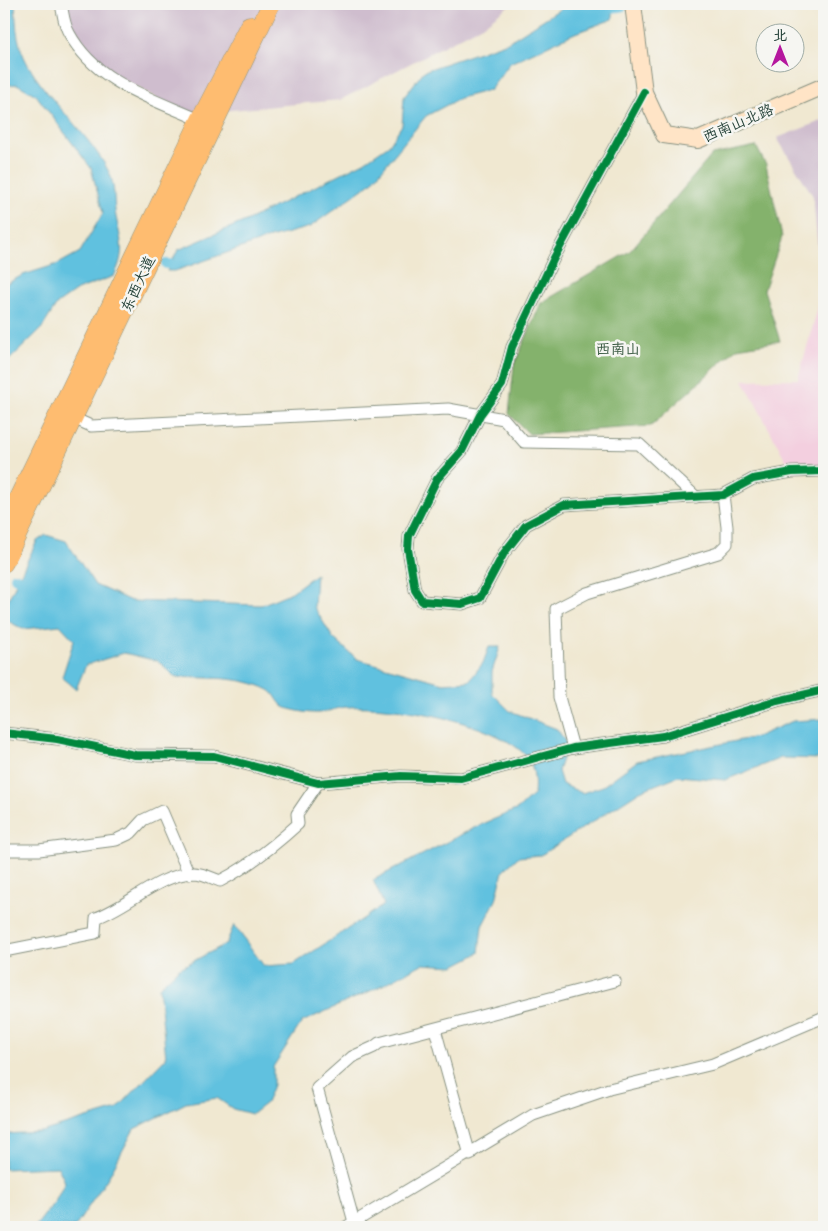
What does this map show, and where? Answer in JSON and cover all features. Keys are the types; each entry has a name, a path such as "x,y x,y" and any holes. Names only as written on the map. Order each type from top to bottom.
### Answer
{"main road":[{"name":"东西大道","path":"4,527 258,4"},
{"name":"东西大道","path":"4,563 271,4"}],"street":[{"path":"61,4 68,32 90,63 116,83 200,120"},
{"name":"西南山北路","path":"633,4 644,92 664,135 698,140 824,86"},
{"path":"644,92 554,258 512,347 502,385 480,415 462,451 437,479 408,536 408,549 415,590 422,601 462,604 480,598 504,553 526,524 564,505 723,495 753,479 792,472 824,471"},
{"path":"73,418 91,426 448,409 504,419 524,442 639,444 696,497"},
{"path":"574,748 559,697 556,609 587,593 718,553 727,544 723,495"},
{"path":"4,733 57,738 135,755 214,756 318,783 401,776 461,778 574,748 663,736 777,701 824,690"},
{"path":"4,951 95,933 96,918 112,912 168,877 195,873 220,881 268,851 298,824 297,814 318,783"},
{"path":"4,850 39,850 116,840 131,833 143,820 162,811 189,874"},
{"path":"615,981 379,1043 352,1057 317,1088 350,1224 470,1155 534,1115 609,1089 713,1064 824,1017"},
{"path":"435,1029 470,1155"}],"shaded area":[{"path":"61,4 511,4 482,26 340,100 187,114 90,63"},
{"path":"824,120 824,293 822,293 813,196 777,138"},
{"path":"822,293 824,294 824,470 792,472 743,380 798,379"}],"green space":[{"name":"西南山","path":"756,146 766,165 782,237 764,290 780,341 737,348 651,426 529,434 509,414 514,365 541,303 630,251 712,155"}],"water":[{"path":"4,4 15,4 18,38 28,65 49,95 100,156 109,172 113,183 121,253 114,276 77,290 57,304 42,328 4,365 4,285 23,275 58,264 80,252 103,213 91,168 36,95 17,84 4,86"},
{"path":"568,4 613,4 613,19 575,33 510,63 490,90 460,98 426,116 371,183 310,227 266,239 175,271 167,271 178,250 248,220 364,162 389,145 402,125 404,97 424,71 508,42"},
{"path":"46,535 66,541 95,585 131,601 261,605 292,592 316,574 314,607 333,638 357,659 443,683 469,681 483,663 489,647 500,647 492,672 492,693 510,711 557,729 567,744 558,771 562,784 582,793 603,786 637,761 756,737 793,721 824,719 824,759 781,758 725,780 678,776 640,791 541,855 518,857 503,871 496,900 482,926 479,953 454,966 422,964 377,988 302,1022 273,1067 273,1085 266,1103 252,1114 233,1109 217,1098 186,1103 134,1129 109,1176 75,1227 35,1227 56,1200 65,1182 58,1167 4,1169 4,1134 41,1132 117,1109 166,1058 159,987 178,969 226,944 234,925 264,966 294,964 384,905 373,880 478,826 518,809 534,794 534,775 530,761 512,744 493,734 443,717 390,708 366,707 343,707 318,713 299,711 284,707 271,691 258,685 234,680 175,677 158,661 124,653 86,665 76,689 62,677 74,640 60,625 23,629 4,619 4,608 37,541"}],"waterway":[{"path":"614,8 623,6"}],"cycle path":[{"path":"644,92 554,258 512,347 502,385 480,415 462,451 437,479 409,536 408,549 415,590 422,601 462,604 480,598 504,553 526,525 564,505 723,495 753,479 792,472 824,471"},
{"path":"4,733 57,739 135,755 214,756 318,783 401,776 461,778 573,748 663,736 777,701 824,690"}]}
